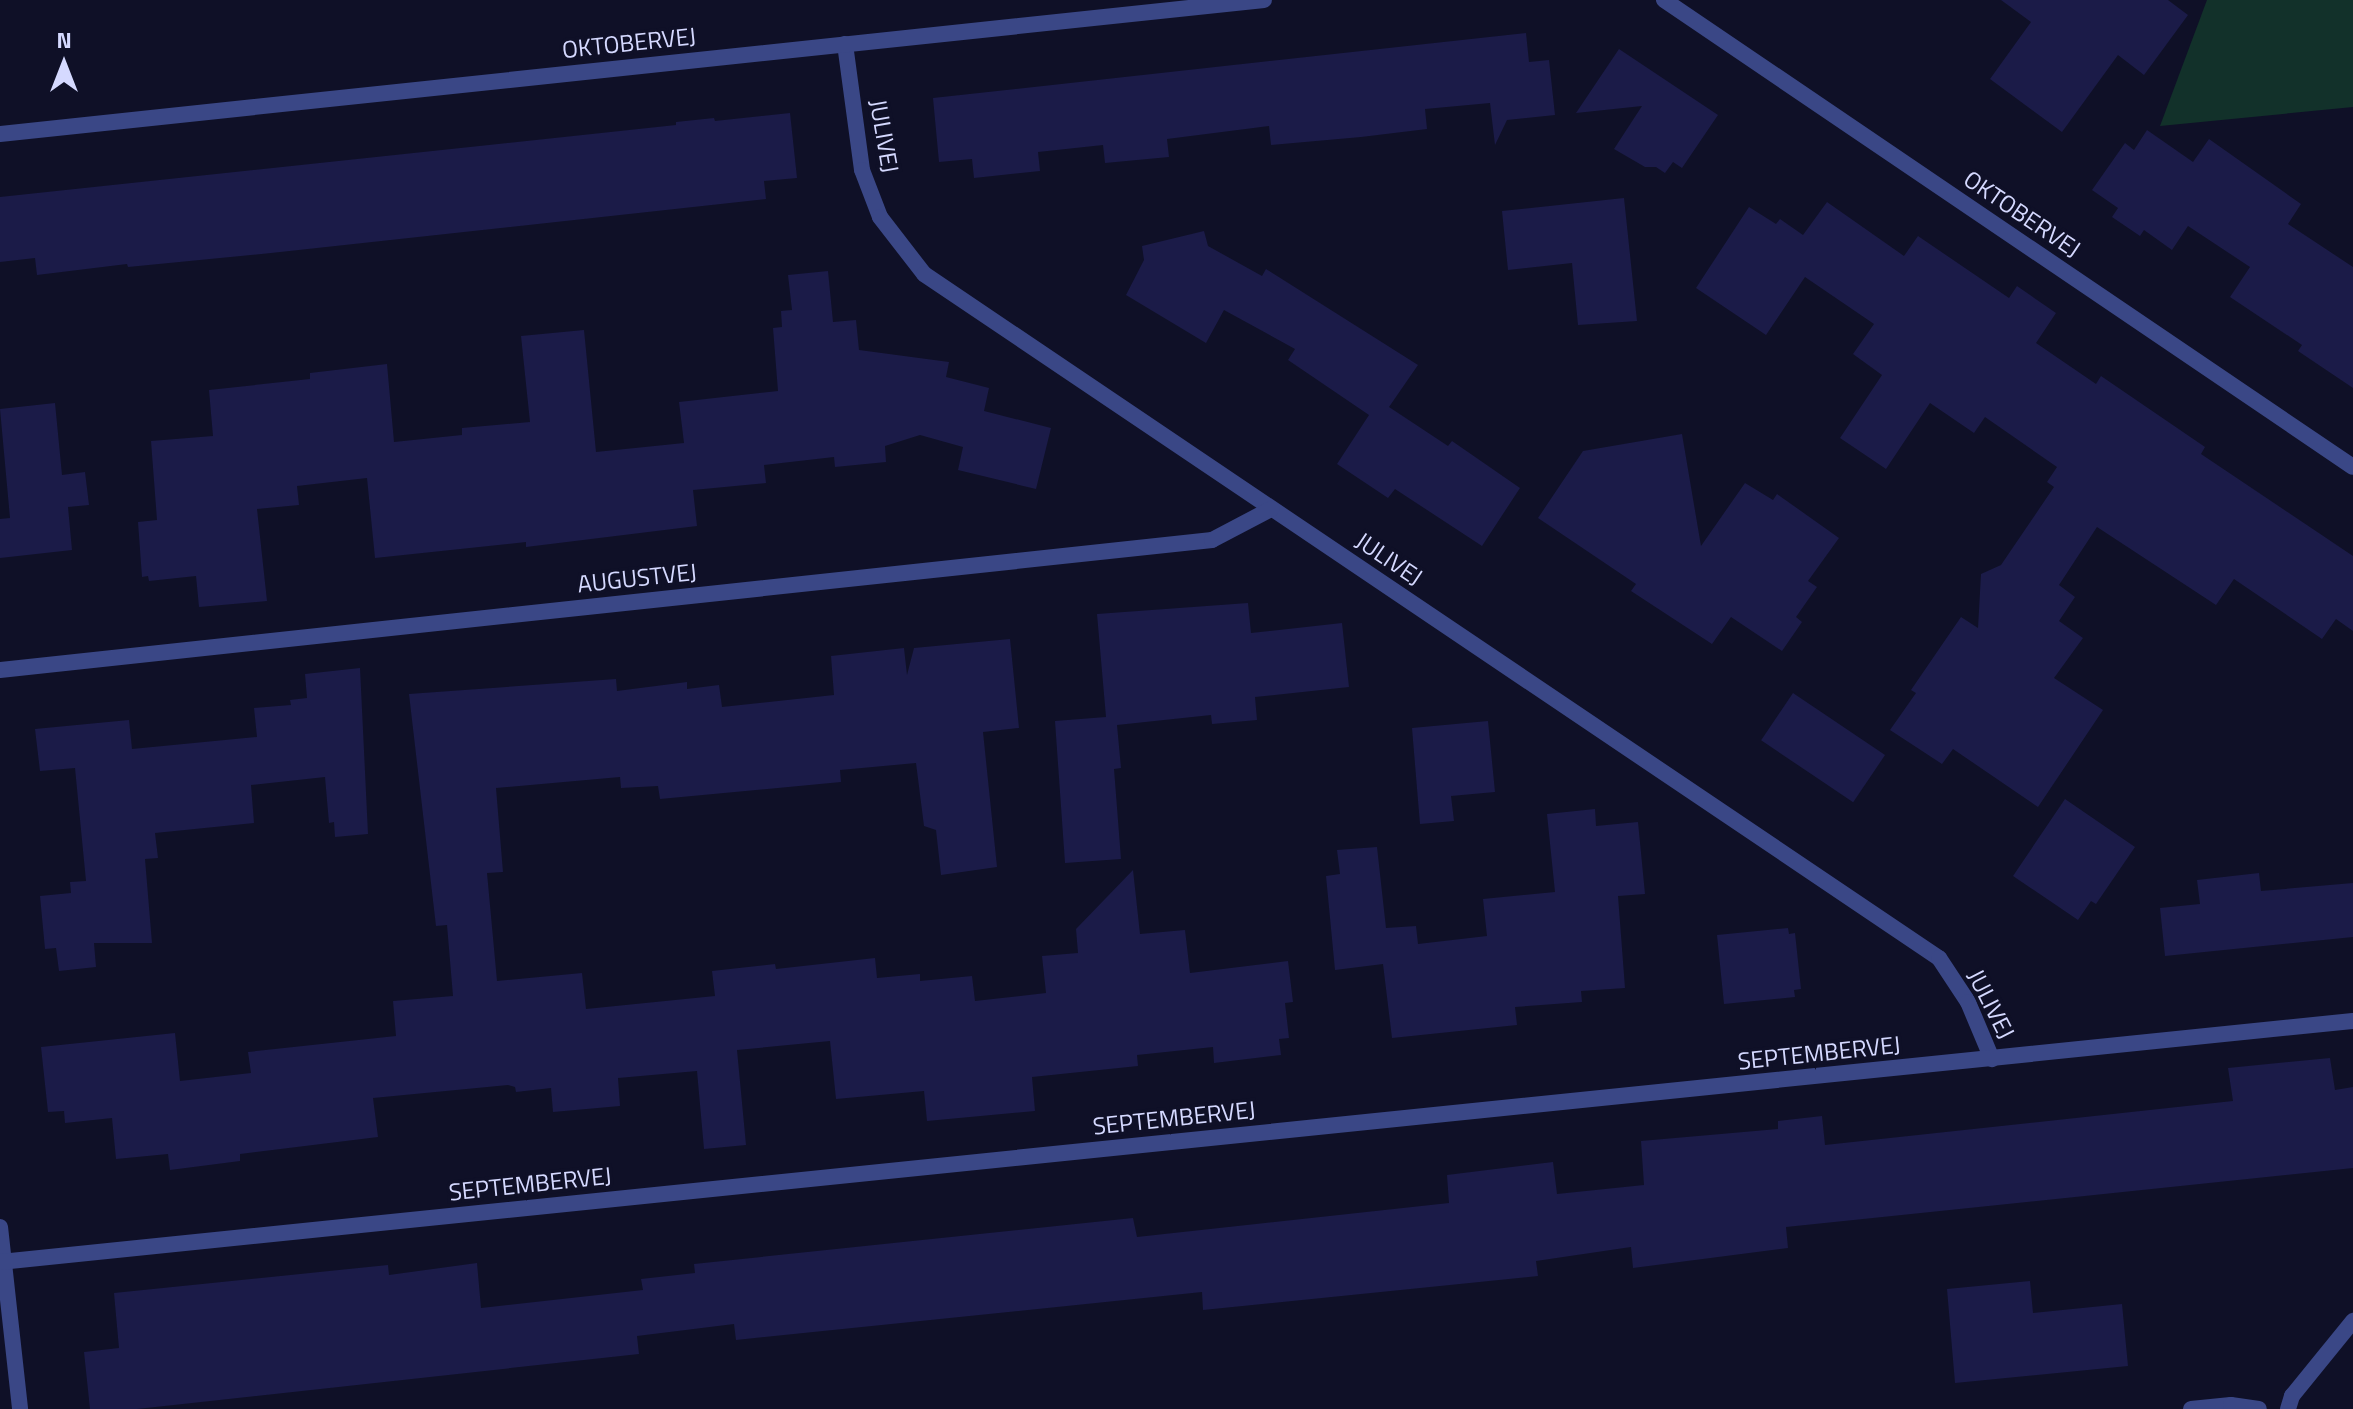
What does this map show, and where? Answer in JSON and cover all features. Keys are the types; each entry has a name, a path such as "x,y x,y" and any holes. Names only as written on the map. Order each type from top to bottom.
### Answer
{"street":[{"name":"OKTOBERVEJ","path":"0,134 1264,0"},
{"name":"OKTOBERVEJ","path":"1664,0 2353,467"},
{"name":"JULIVEJ","path":"845,44 862,170 880,217 924,274 1939,958 1968,1002 1992,1059"},
{"name":"AUGUSTVEJ","path":"0,670 1212,540 1271,509"},
{"name":"SEPTEMBERVEJ","path":"2,1261 2353,1021"},
{"path":"0,1227 20,1409"},
{"path":"2288,1409 2292,1396 2353,1321"},
{"path":"2191,1409 2231,1405 2259,1409"}],"green space":[{"path":"2207,0 2353,0 2353,107 2160,126"}],"building":[{"path":"2001,0 2168,0 2188,15 2144,75 2118,55 2062,132 1990,79 2031,22"},
{"path":"1526,33 1529,62 1549,60 1555,115 1507,120 1495,145 1490,103 1425,109 1427,129 1361,137 1271,145 1269,126 1167,139 1169,157 1105,163 1103,145 1038,152 1040,171 974,178 972,159 939,162 933,98"},
{"path":"1619,49 1718,115 1682,168 1673,162 1665,173 1656,167 1645,167 1614,149 1642,106 1576,113"},
{"path":"790,113 797,178 764,181 766,199 37,275 35,258 0,262 0,197 676,125 676,122"},
{"path":"2147,130 2193,162 2209,139 2301,204 2288,224 2353,267 2353,388 2298,351 2302,345 2230,297 2250,267 2188,226 2172,250 2144,230 2140,236 2112,217 2118,208 2092,190 2125,143 2134,150"},
{"path":"1624,198 1637,321 1578,325 1572,263 1508,270 1502,211"},
{"path":"1827,202 1904,256 1918,236 2009,298 2017,286 2056,313 2036,343 2096,384 2101,376 2205,447 2201,454 2353,556 2353,631 2336,619 2322,639 2234,579 2216,605 2097,527 2059,585 2075,597 2059,621 2083,638 2054,678 2103,710 2038,807 1953,749 1942,764 1890,730 1916,693 1911,690 1961,617 1978,628 1981,574 2001,565 2054,487 2047,482 2057,467 1985,417 1974,433 1930,403 1886,469 1840,438 1882,375 1853,354 1874,324 1805,277 1766,335 1696,288 1749,207 1776,224 1780,219 1803,235"},
{"path":"1204,231 1208,246 1262,276 1266,269 1418,365 1389,407 1448,446 1452,441 1520,488 1482,546 1395,489 1388,498 1337,464 1369,415 1288,360 1295,349 1224,310 1206,343 1126,295 1144,260 1142,246"},
{"path":"828,271 833,322 856,320 859,350 949,362 946,377 989,388 984,411 1051,428 1036,489 958,470 963,447 920,435 885,446 886,462 835,467 834,457 764,465 766,483 693,490 697,526 526,547 526,542 375,558 367,478 297,486 299,505 257,509 267,601 199,607 196,576 149,581 148,576 142,577 138,522 157,520 151,441 213,436 209,390 310,379 310,373 387,364 394,442 462,435 462,428 530,422 521,336 584,330 596,452 684,443 679,402 778,391 773,328 782,327 781,311 792,310 788,275"},
{"path":"55,403 62,475 85,472 89,505 68,507 72,550 0,558 0,519 10,518 0,409"},
{"path":"1682,434 1701,546 1745,483 1773,500 1777,494 1839,538 1808,581 1817,587 1796,617 1802,622 1782,651 1731,617 1712,644 1631,591 1636,584 1538,518 1583,451"},
{"path":"1248,603 1251,633 1342,623 1349,687 1255,697 1257,720 1212,724 1211,715 1117,725 1121,768 1114,769 1121,859 1065,863 1055,721 1106,717 1097,614"},
{"path":"1010,639 1019,728 983,732 997,867 941,875 936,830 924,826 916,763 840,770 841,782 660,799 658,786 621,788 620,777 496,788 503,872 487,873 497,981 582,973 586,1009 715,996 712,971 775,964 776,969 875,958 877,978 920,974 920,981 972,976 975,1001 1046,993 1042,956 1078,953 1076,929 1133,870 1140,934 1185,930 1190,973 1288,961 1293,1002 1285,1003 1289,1038 1279,1039 1281,1055 1214,1063 1213,1047 1137,1055 1138,1066 1032,1077 1035,1111 927,1121 924,1091 836,1099 830,1041 737,1050 746,1145 704,1149 697,1071 618,1078 620,1106 553,1112 551,1088 516,1092 515,1087 508,1085 373,1098 378,1137 240,1154 240,1161 170,1170 168,1154 116,1159 112,1118 65,1123 64,1111 48,1112 41,1047 175,1033 180,1081 251,1073 248,1052 396,1036 393,1001 453,996 447,925 436,926 409,694 616,679 617,691 687,682 687,689 719,685 722,707 834,695 831,656 904,648 907,675 914,648"},
{"path":"360,668 368,834 335,837 334,822 329,823 325,777 251,785 254,823 155,833 158,858 145,859 152,943 94,943 96,967 59,971 56,948 45,949 40,896 71,893 70,882 86,881 75,768 40,771 35,729 129,720 132,749 257,737 254,708 291,705 290,700 307,698 305,674"},
{"path":"1793,693 1885,755 1853,802 1761,740"},
{"path":"1488,721 1495,792 1451,796 1454,821 1420,824 1412,728"},
{"path":"2065,799 2135,847 2096,904 2091,901 2078,920 2013,876"},
{"path":"1595,809 1596,826 1638,822 1645,894 1618,896 1625,988 1581,991 1582,1002 1515,1007 1517,1025 1392,1038 1383,964 1335,970 1326,876 1340,874 1337,850 1377,847 1386,928 1416,926 1418,944 1487,936 1483,899 1555,892 1547,814"},
{"path":"2259,873 2261,891 2353,883 2353,937 2165,956 2160,908 2200,904 2197,880"},
{"path":"1788,928 1789,934 1795,933 1801,989 1794,990 1795,997 1724,1004 1717,935"},
{"path":"2330,1058 2335,1090 2353,1087 2353,1168 1786,1227 1788,1248 1633,1268 1631,1247 1536,1261 1538,1276 1203,1310 1202,1292 736,1340 734,1324 637,1336 639,1354 137,1409 90,1409 84,1352 119,1348 114,1293 388,1265 389,1275 477,1263 481,1308 643,1290 641,1279 695,1273 694,1264 1133,1218 1137,1237 1449,1203 1447,1175 1553,1162 1557,1194 1644,1185 1641,1141 1778,1129 1778,1121 1822,1116 1825,1145 2233,1101 2228,1068"},
{"path":"2030,1281 2033,1313 2122,1304 2128,1366 1955,1383 1947,1289"}]}
